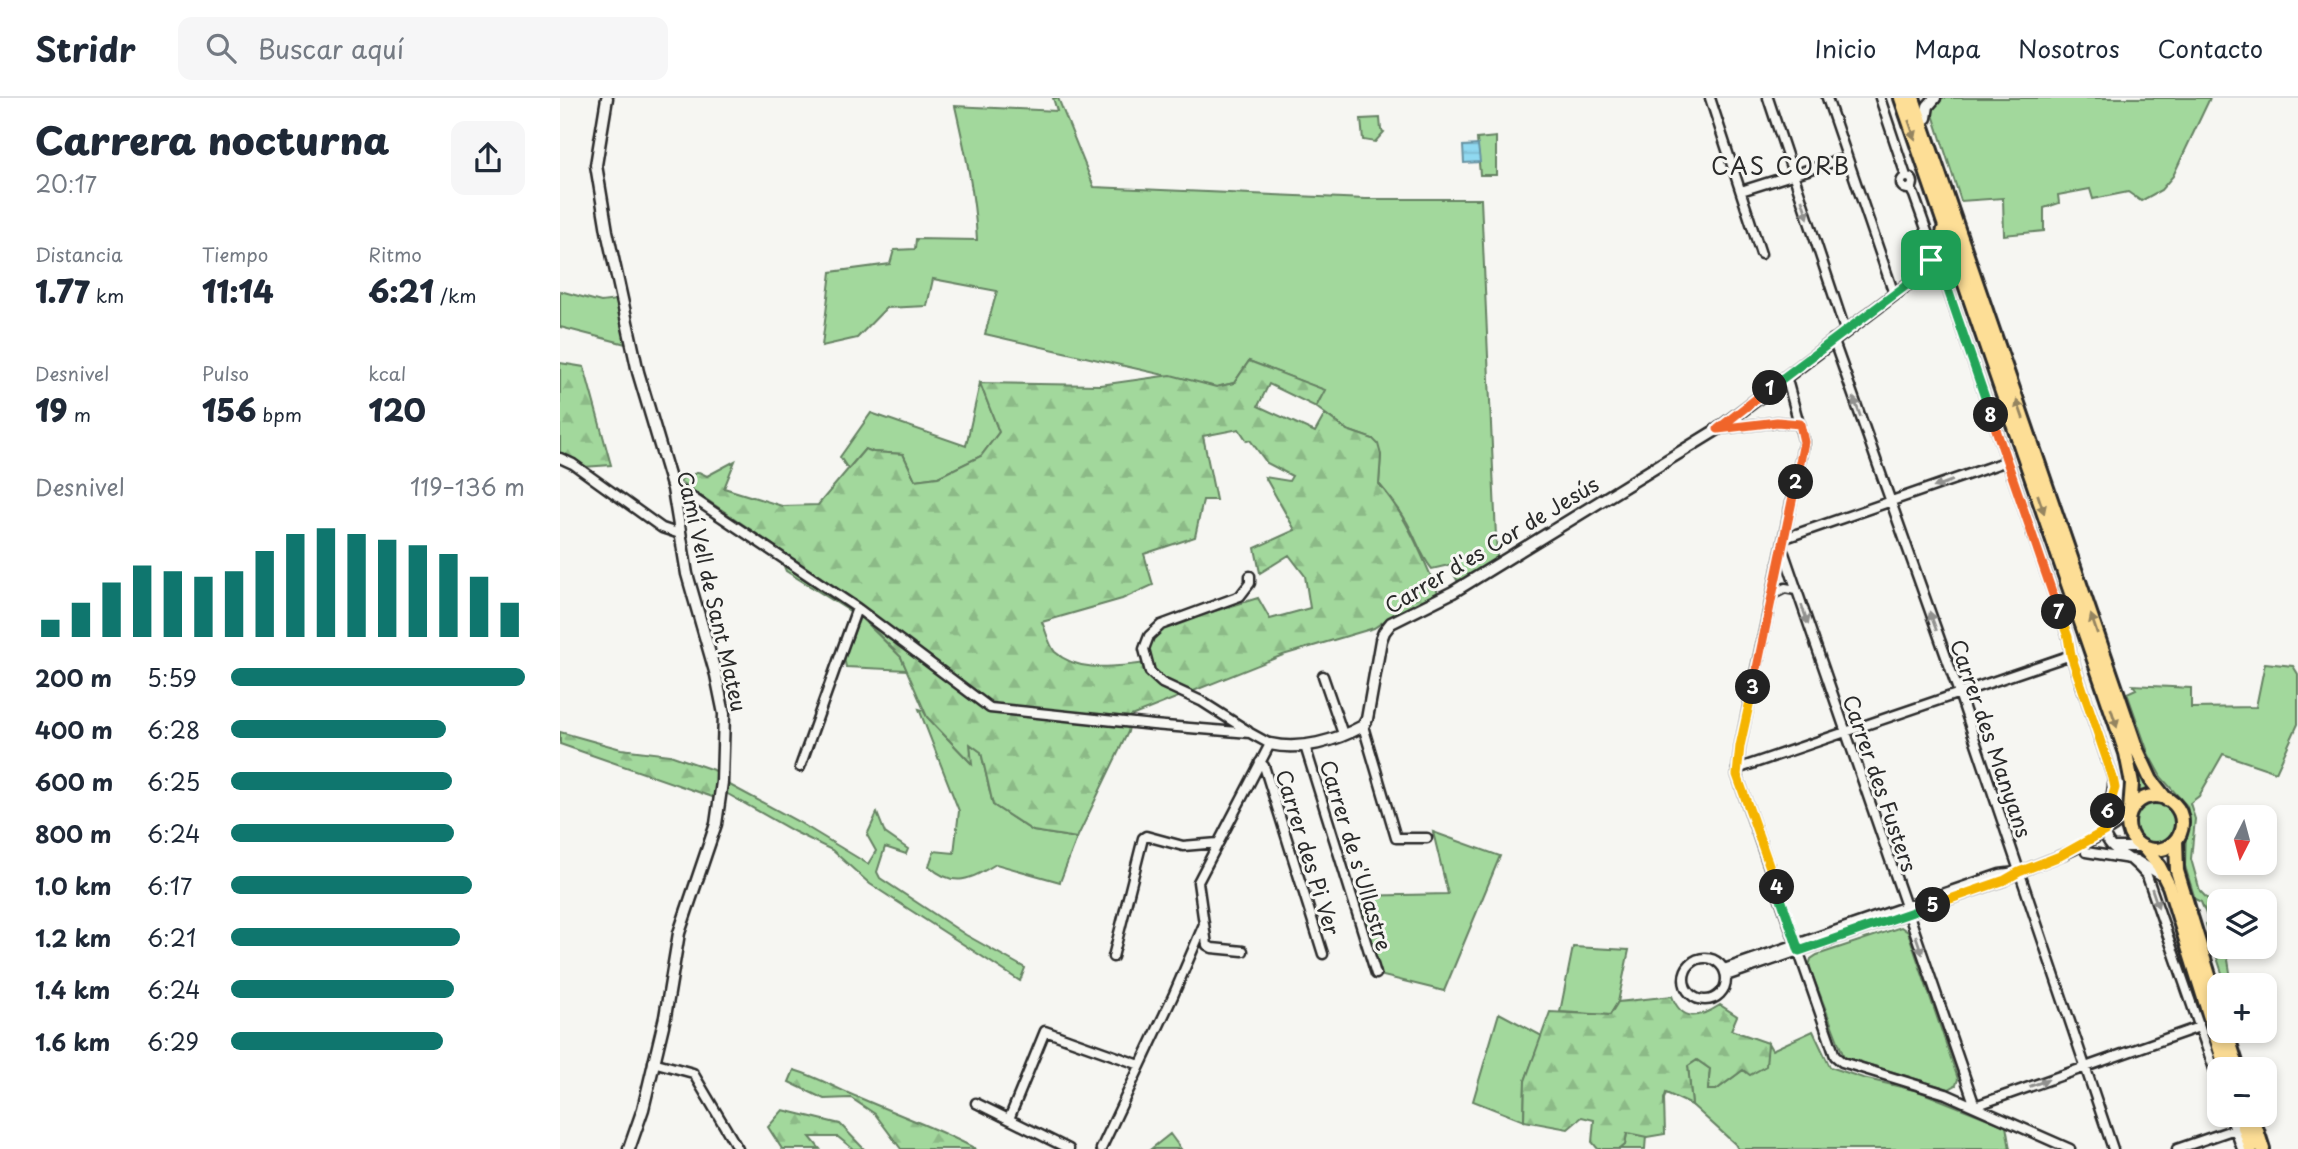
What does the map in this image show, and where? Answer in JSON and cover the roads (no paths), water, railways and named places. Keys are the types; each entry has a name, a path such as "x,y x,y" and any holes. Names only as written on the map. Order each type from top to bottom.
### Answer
{"main road":[{"path":"1901,98 2129,764 2133,791 2127,822 2130,834 2159,866 2165,878 2222,1057"},
{"path":"1913,98 2137,750 2151,780 2166,799"},
{"path":"1945,225 1943,241 1934,266 1948,267 1962,277"},
{"path":"2130,813 2143,799 2154,796 2174,804 2181,817 2182,826 2176,840 2177,871 2208,973"},
{"path":"2143,848 2162,850 2176,840"},
{"path":"2244,1127 2251,1149"},
{"path":"2256,1127 2263,1149"}],"street":[{"name":"Camí Vell de Sant Mateu","path":"607,98 599,136 596,164 598,180 638,372 673,489 687,574 721,694 724,714 724,758 716,824 679,933 665,1017 640,1119 629,1149"},
{"path":"1710,98 1761,254"},
{"path":"1768,98 1845,330"},
{"path":"1827,98 1894,294"},
{"path":"1880,98 1906,176 1912,180 1910,188 1931,243 1934,266 1946,284 2068,637 2071,655 2113,778 2115,788 2105,831 2107,841 2130,859 2150,884 2210,1057"},
{"path":"1935,98 1928,106 1926,118 1937,152 1940,176"},
{"path":"1741,191 1846,158"},
{"name":"Carrer d'es Cor de Jesús","path":"1363,726 1367,719 1381,640 1391,624 1453,592 1718,429 1833,339 1934,266"},
{"name":"Carrer des Manyans","path":"1833,339 1959,693 2113,1149"},
{"path":"1786,376 1804,442 1737,769 1835,1056 1842,1062 1947,1094 2070,1149"},
{"path":"1718,429 1777,422 1800,424"},
{"path":"560,458 583,471 662,528 680,534"},
{"path":"1785,538 2007,461"},
{"path":"673,489 684,492 857,608 990,708 1250,733"},
{"name":"Carrer des Fusters","path":"1783,550 1975,1106"},
{"path":"1250,576 1251,583 1240,596 1161,625 1149,636 1144,649 1150,672 1162,683 1201,701 1270,744 1306,746 1363,726 1396,838 1427,838"},
{"path":"1773,594 1785,588 1796,590"},
{"path":"800,767 857,608"},
{"path":"2068,637 2084,631"},
{"path":"1737,769 2071,655"},
{"path":"1323,676 1343,734"},
{"path":"1243,951 1212,948 1207,945 1198,882 1270,744"},
{"name":"Carrer de s'Ullastre","path":"1306,746 1376,974"},
{"name":"Carrer des Pi Ver","path":"1260,762 1264,766 1322,954"},
{"path":"1725,973 1907,910 2000,874 2019,872 2060,856 2105,831 2130,813"},
{"path":"1113,957 1143,838 1146,836 1182,846 1218,843"},
{"path":"2060,856 2112,847 2143,848"},
{"path":"2086,852 2141,862 2165,878"},
{"path":"1101,1149 1204,924"},
{"path":"1701,959 1714,960 1725,973 1723,990 1712,999 1698,999 1692,995 1685,983 1686,971 1695,961 1701,959"},
{"path":"1975,1106 2199,1027"},
{"path":"1009,1119 1045,1031 1140,1065"},
{"path":"653,1062 693,1073 738,1149"},
{"path":"976,1103 1069,1149"},
{"path":"2177,1149 2235,1129 2242,1149"}],"water":[{"path":"1478,145 1480,162 1464,163 1463,146"}],"district":[{"name":"CAS CORB","path":"1781,165"}]}
